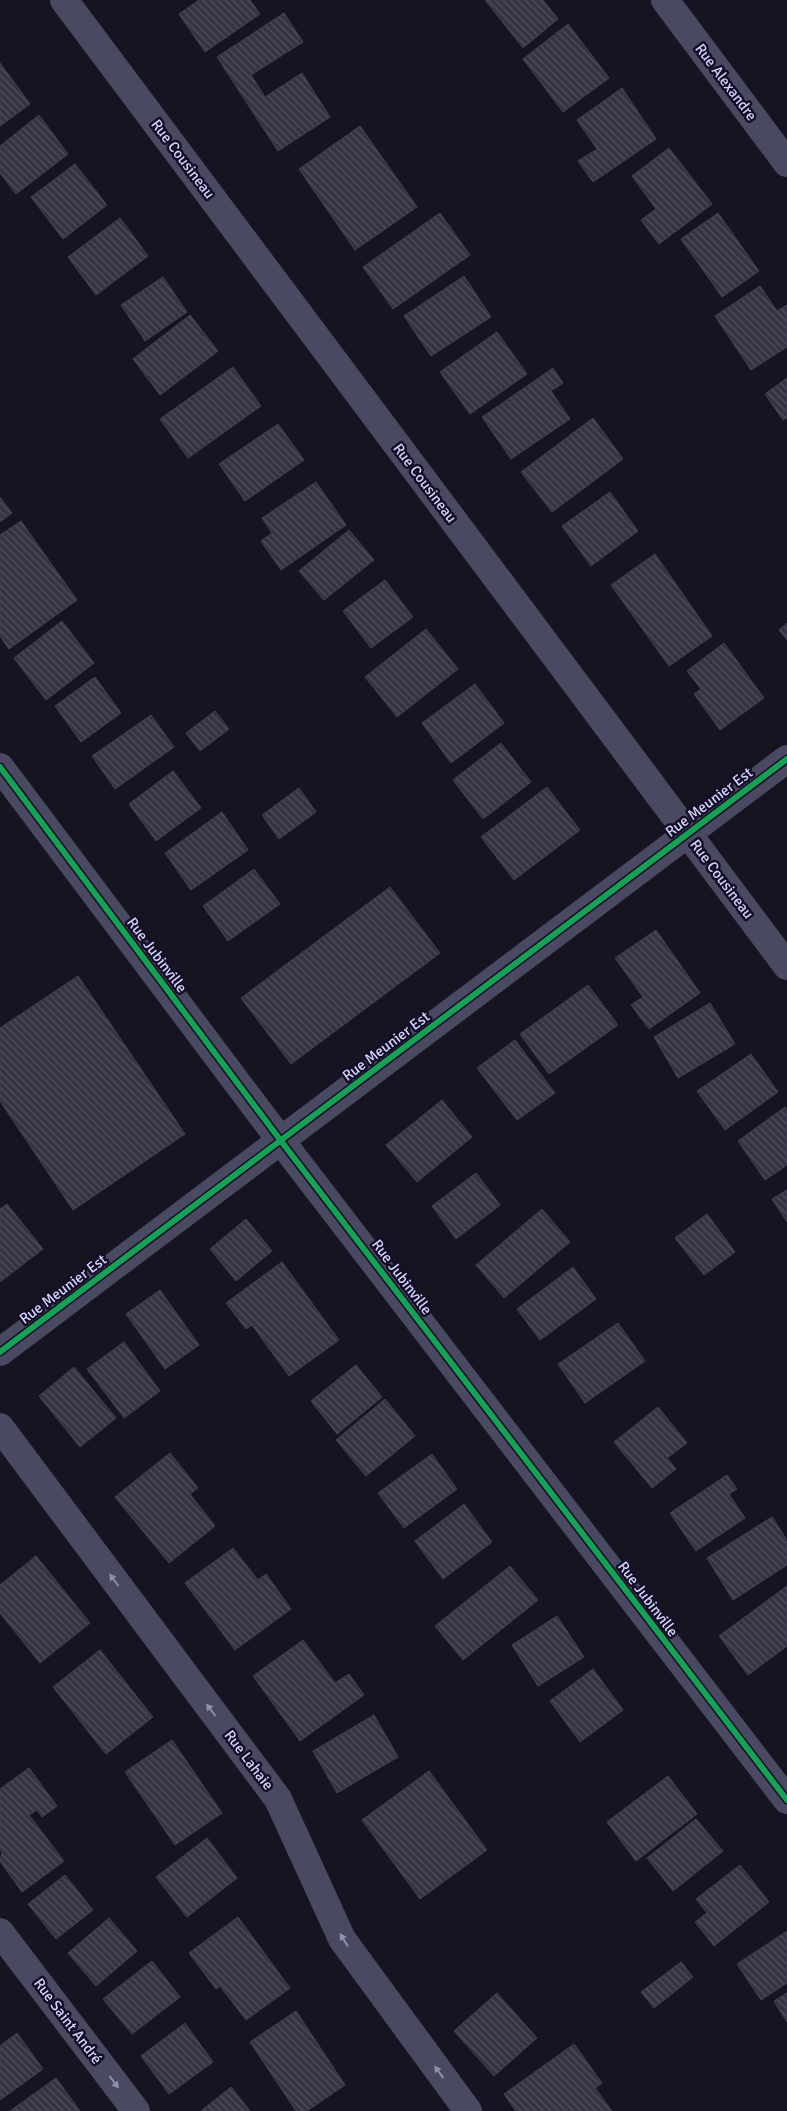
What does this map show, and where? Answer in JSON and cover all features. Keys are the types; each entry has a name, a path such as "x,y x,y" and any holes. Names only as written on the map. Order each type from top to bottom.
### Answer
{"street":[{"name":"Rue Cousineau","path":"64,0 787,966"},
{"name":"Rue Alexandre","path":"666,0 787,163"},
{"name":"Rue Meunier Est","path":"0,1352 787,759"},
{"name":"Rue Jubinville","path":"0,767 281,1140 787,1800"},
{"name":"Rue Lahaie","path":"0,1427 278,1799 342,1939 468,2111"},
{"name":"Rue Saint André","path":"0,1932 136,2111"}],"building":[{"path":"199,0 250,0 260,14 205,52 179,14"},
{"path":"485,0 543,0 558,19 523,48"},
{"path":"284,13 303,42 251,75 265,97 302,73 330,117 278,151 217,57"},
{"path":"568,24 609,78 563,112 523,59"},
{"path":"0,63 30,104 0,126"},
{"path":"622,88 656,139 593,182 578,161 597,149 577,120"},
{"path":"39,115 68,154 16,194 0,173 0,146"},
{"path":"360,126 417,207 355,250 299,169"},
{"path":"669,148 712,204 659,244 641,220 656,209 632,176"},
{"path":"75,164 107,205 63,239 31,197"},
{"path":"440,213 470,255 393,309 363,267"},
{"path":"718,213 759,271 722,297 681,239"},
{"path":"120,218 148,256 96,295 68,257"},
{"path":"464,276 491,317 431,356 404,316"},
{"path":"163,277 187,312 145,341 121,305"},
{"path":"760,286 777,311 787,305 787,347 751,370 715,316"},
{"path":"190,315 218,351 160,395 133,359"},
{"path":"497,332 527,374 470,414 440,372"},
{"path":"233,367 261,406 188,458 160,419"},
{"path":"553,368 563,383 551,391 570,419 511,459 482,417"},
{"path":"787,378 787,418 783,420 765,394"},
{"path":"593,418 623,459 552,512 521,472"},
{"path":"278,424 304,460 245,501 219,464"},
{"path":"316,482 346,525 281,570 261,541 272,533 262,518"},
{"path":"610,492 638,531 591,566 562,526"},
{"path":"0,497 12,513 0,522"},
{"path":"21,521 77,600 9,649 0,636 0,535"},
{"path":"349,530 374,560 324,600 299,571"},
{"path":"655,554 712,636 669,666 611,585"},
{"path":"385,580 413,617 371,648 343,611"},
{"path":"62,621 94,663 46,700 14,658"},
{"path":"787,623 787,640 779,630"},
{"path":"426,629 458,669 397,717 365,677"},
{"path":"724,643 764,698 720,730 694,694 701,689 687,671"},
{"path":"95,677 121,713 81,742 55,706"},
{"path":"475,684 504,723 451,763 422,723"},
{"path":"215,711 229,729 200,751 186,733"},
{"path":"151,715 174,747 115,789 92,756"},
{"path":"501,743 531,782 483,819 453,780"},
{"path":"173,771 201,808 156,841 129,804"},
{"path":"547,787 580,830 514,880 481,837"},
{"path":"299,788 316,812 279,839 262,815"},
{"path":"222,812 248,850 191,890 165,853"},
{"path":"254,869 280,904 228,941 203,906"},
{"path":"390,887 440,953 291,1064 241,998"},
{"path":"656,930 700,993 649,1029 631,1005 643,997 615,958"},
{"path":"78,976 185,1134 73,1210 0,1101 0,1028"},
{"path":"588,985 618,1025 549,1074 520,1034"},
{"path":"710,1003 735,1044 678,1078 654,1037"},
{"path":"515,1040 555,1093 517,1120 477,1068"},
{"path":"751,1054 778,1092 725,1130 697,1091"},
{"path":"442,1100 472,1137 417,1182 386,1145"},
{"path":"785,1107 787,1110 787,1165 765,1180 738,1141"},
{"path":"476,1173 500,1205 456,1239 432,1206"},
{"path":"787,1190 787,1222 772,1199"},
{"path":"7,1204 43,1249 0,1282 0,1209"},
{"path":"542,1209 570,1242 504,1298 476,1265"},
{"path":"707,1214 735,1252 704,1275 675,1238"},
{"path":"246,1219 272,1251 236,1281 210,1249"},
{"path":"282,1262 339,1340 289,1376 252,1325 246,1329 226,1303"},
{"path":"573,1267 596,1299 540,1340 517,1309"},
{"path":"160,1290 199,1345 165,1369 126,1314"},
{"path":"618,1323 645,1361 585,1403 558,1364"},
{"path":"124,1342 160,1391 124,1418 87,1369"},
{"path":"356,1365 382,1397 337,1434 311,1401"},
{"path":"74,1367 116,1418 80,1447 39,1396"},
{"path":"385,1399 415,1436 366,1476 336,1440"},
{"path":"658,1407 687,1443 667,1458 676,1469 652,1488 614,1442"},
{"path":"170,1453 198,1488 190,1494 215,1526 169,1563 115,1497"},
{"path":"432,1454 457,1489 404,1528 378,1493"},
{"path":"727,1475 737,1489 729,1494 745,1518 696,1551 670,1513"},
{"path":"464,1504 492,1542 443,1579 415,1541"},
{"path":"772,1517 787,1540 787,1565 733,1600 707,1558"},
{"path":"233,1548 258,1580 266,1574 291,1609 235,1650 185,1583"},
{"path":"36,1556 90,1623 40,1663 0,1613 0,1585"},
{"path":"510,1566 538,1600 463,1660 435,1626"},
{"path":"787,1586 787,1646 748,1675 719,1636"},
{"path":"557,1616 584,1657 538,1686 512,1645"},
{"path":"303,1640 335,1683 349,1674 364,1695 300,1741 253,1676"},
{"path":"100,1650 153,1717 106,1754 53,1687"},
{"path":"593,1669 623,1710 580,1742 550,1701"},
{"path":"374,1715 398,1757 337,1793 313,1751"},
{"path":"172,1740 222,1813 175,1845 125,1772"},
{"path":"29,1768 57,1806 42,1817 37,1810 29,1815 64,1861 22,1892 0,1861 2,1852 0,1849 0,1789"},
{"path":"429,1771 487,1850 420,1899 362,1820"},
{"path":"668,1776 697,1814 636,1861 607,1822"},
{"path":"696,1819 723,1851 673,1891 647,1858"},
{"path":"207,1838 237,1878 187,1917 156,1877"},
{"path":"740,1865 769,1902 714,1946 695,1922 707,1913 696,1899"},
{"path":"65,1875 93,1910 56,1939 28,1904"},
{"path":"238,1917 290,1988 246,2020 220,1986 216,1989 189,1953"},
{"path":"109,1918 137,1951 96,1986 68,1953"},
{"path":"787,1931 787,1983 761,2000 737,1964"},
{"path":"152,1961 180,1997 132,2034 103,1999"},
{"path":"681,1962 693,1977 654,2008 641,1992"},
{"path":"497,1993 537,2038 494,2076 454,2031"},
{"path":"787,1993 787,2022 774,2001"},
{"path":"296,2011 345,2085 307,2111 296,2111 250,2042"},
{"path":"185,2023 213,2062 169,2094 141,2056"},
{"path":"17,2033 43,2069 0,2100 0,2046"},
{"path":"574,2044 602,2083 595,2088 612,2111 516,2111 504,2094"},
{"path":"56,2078 80,2111 10,2111"},
{"path":"231,2087 250,2111 201,2111"}],"cycle path":[{"path":"0,1352 787,759"},
{"path":"0,767 281,1141 787,1800"}]}
